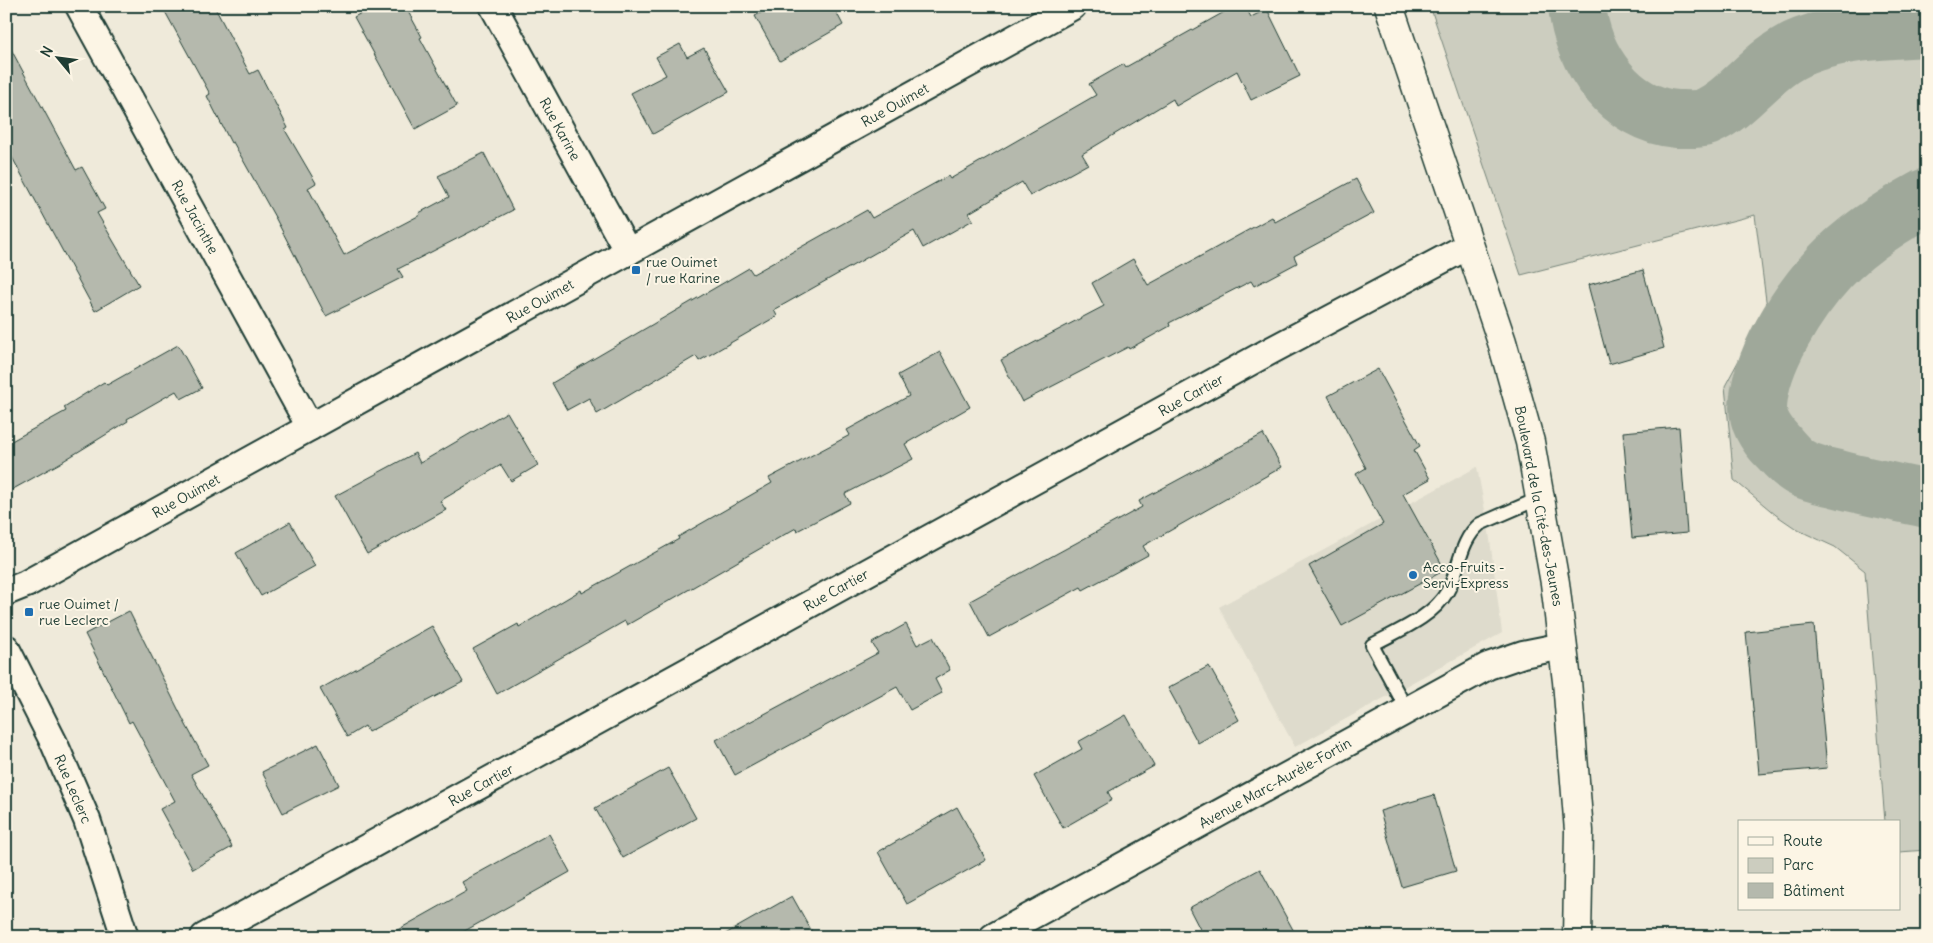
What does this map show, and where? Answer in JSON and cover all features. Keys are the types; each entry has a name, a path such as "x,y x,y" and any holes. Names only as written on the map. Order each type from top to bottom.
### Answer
{"main road":[{"name":"Boulevard de la Cité-des-Jeunes","path":"1389,6 1517,388 1530,442 1557,590 1563,646 1580,831 1577,937"}],"street":[{"name":"Rue Jacinthe","path":"79,6 310,428"},
{"name":"Rue Karine","path":"493,6 628,252"},
{"name":"Rue Ouimet","path":"6,592 26,584 1073,6"},
{"name":"Rue Cartier","path":"204,937 1272,350 1468,246"},
{"name":"Avenue Marc-Aurèle-Fortin","path":"993,937 1488,666 1523,654 1563,646"},
{"name":"Rue Leclerc","path":"6,648 54,743 87,820 125,937"}],"lane":[{"path":"1407,710 1372,645 1429,612 1439,604 1452,583 1465,542 1474,528 1540,498"}],"shaded area":[{"path":"1477,467 1489,532 1502,633 1295,747 1219,607"}],"green space":[{"path":"1430,6 1927,6 1927,850 1900,852 1900,820 1885,820 1865,571 1835,547 1798,530 1776,515 1734,480 1725,386 1767,308 1755,215 1521,275"}],"building":[{"path":"162,6 214,6 250,74 258,70 288,128 285,130 316,183 308,188 344,255 420,215 419,213 449,197 438,176 484,153 513,210 398,269 403,277 326,316 276,219 233,142 231,143 207,96 210,94"},
{"path":"374,6 405,6 457,106 415,129 354,17"},
{"path":"773,6 833,6 843,25 780,61 755,16"},
{"path":"1235,6 1245,6 1251,17 1267,9 1300,76 1251,100 1237,71 1176,106 1173,99 1082,154 1088,164 1030,196 1022,182 969,213 973,220 923,248 914,231 774,310 777,316 699,361 696,356 597,414 589,398 567,410 552,383 749,268 753,274 867,210 872,218 948,176 950,179 1096,95 1089,84 1124,64 1126,67"},
{"path":"6,40 76,170 82,167 105,209 97,213 139,285 95,311 6,146"},
{"path":"680,44 687,57 704,48 729,92 653,134 631,93 666,75 656,57"},
{"path":"1356,179 1374,213 1294,256 1297,263 1254,286 1251,281 1169,323 1170,326 1129,349 1128,347 1022,402 1001,360 1104,306 1092,283 1133,259 1148,285 1272,217 1275,222"},
{"path":"1643,270 1664,348 1609,364 1588,285"},
{"path":"178,345 202,388 181,399 176,391 127,419 128,421 60,463 6,493 6,444 66,411 64,407 104,382 107,385"},
{"path":"940,352 970,407 905,444 913,459 845,494 850,503 797,531 796,528 627,625 625,621 497,694 473,649 518,624 519,627 581,590 582,593 679,539 678,537 772,483 769,478 850,435 847,430 909,396 898,375"},
{"path":"1378,369 1420,446 1414,450 1430,479 1403,494 1445,570 1342,626 1309,566 1383,524 1356,474 1366,468 1328,396"},
{"path":"507,412 538,465 511,481 501,465 440,501 446,510 367,554 335,496 415,453 420,463"},
{"path":"1679,427 1687,533 1632,538 1623,432"},
{"path":"1263,434 1282,467 1143,546 1148,555 1083,590 1081,587 989,637 970,601 1142,507 1139,501"},
{"path":"290,522 315,566 261,596 236,553"},
{"path":"129,611 208,765 191,774 232,847 193,869 160,809 175,801 132,721 129,723 85,634"},
{"path":"906,624 917,645 933,637 950,670 935,679 942,693 910,710 897,687 735,775 716,740 878,653 872,643"},
{"path":"1814,625 1827,768 1759,774 1746,632"},
{"path":"432,626 463,682 368,732 365,726 347,737 320,689"},
{"path":"1209,666 1239,720 1198,743 1168,688"},
{"path":"1126,715 1154,766 1108,792 1112,800 1063,828 1034,776 1082,749 1078,742"},
{"path":"318,744 339,785 283,813 262,772"},
{"path":"668,768 696,818 623,858 595,808"},
{"path":"1434,795 1456,871 1402,887 1380,811"},
{"path":"957,807 986,860 907,904 878,852"},
{"path":"549,834 570,872 454,937 385,937 467,891 462,882"},
{"path":"1260,869 1297,937 1204,937 1189,908"},
{"path":"792,896 815,937 720,937"}],"waterway":[{"path":"1577,6 1580,26 1587,45 1596,64 1608,81 1638,107 1657,115 1677,119 1703,118 1719,110 1776,61 1804,46 1849,34 1927,28"},
{"path":"1927,197 1888,220 1851,247 1817,282 1793,315 1773,352 1765,371 1758,408 1762,425 1768,435 1789,459 1801,468 1819,475 1927,499"}],"place":[{"name":"rue Ouimet / rue Karine","path":"636,270"},
{"name":"Acco-Fruits - Servi-Express","path":"1413,575"},
{"name":"rue Ouimet / rue Leclerc","path":"29,612"}]}
